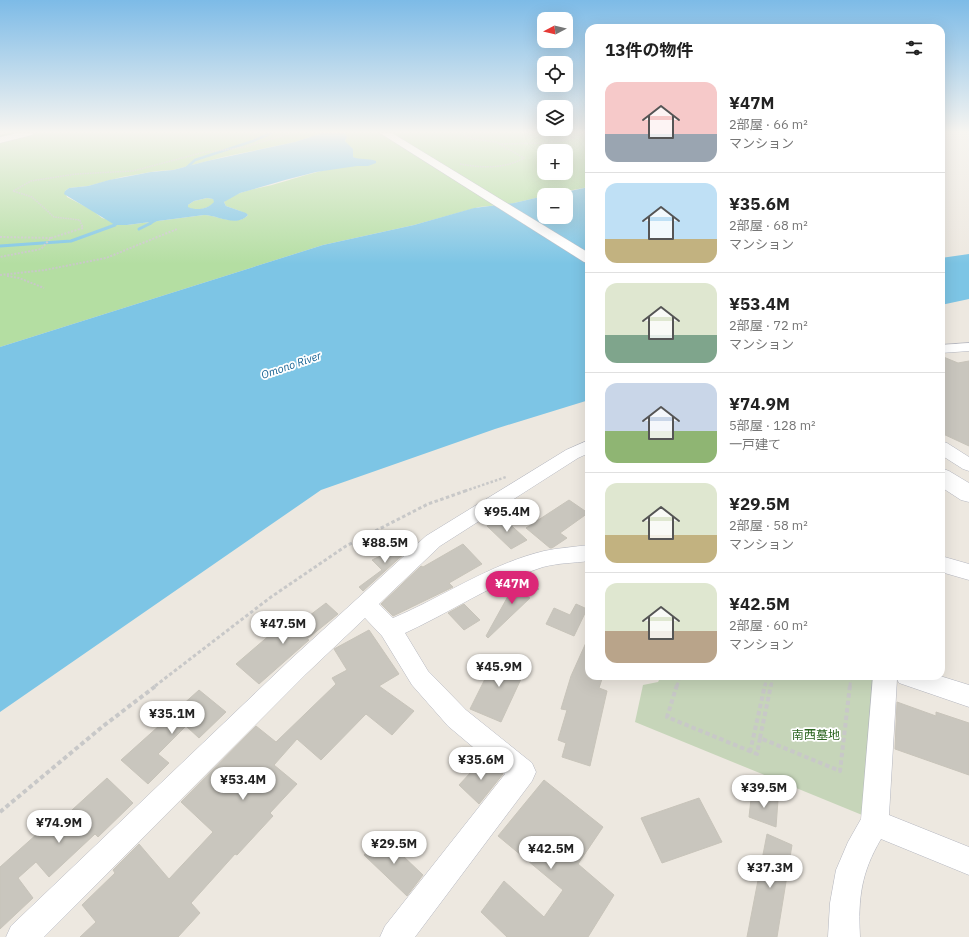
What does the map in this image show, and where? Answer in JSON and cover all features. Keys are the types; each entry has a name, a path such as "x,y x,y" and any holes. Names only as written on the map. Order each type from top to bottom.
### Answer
{"street":[{"path":"456,177 585,257"},
{"path":"945,349 969,347"},
{"path":"22,937 298,668 433,541 572,454 585,448"},
{"path":"945,449 967,462"},
{"path":"945,479 969,494"},
{"path":"390,629 425,614 506,572 544,559 585,554"},
{"path":"945,565 969,572"},
{"path":"365,604 390,629 420,678 457,718 523,772 396,937"},
{"path":"844,937 843,918 851,869 875,823 885,680"},
{"path":"925,680 969,696"},
{"path":"875,823 969,861"}],"path":[{"path":"0,237 51,238 83,228 80,220 54,218 32,197 13,191 31,181 58,177"},
{"path":"0,275 45,270 106,258 177,229"},
{"path":"0,257 41,249 51,238"},
{"path":"4,275 20,278 44,288"},
{"path":"0,812 102,727 264,602 346,546 428,504 509,476"},
{"path":"679,680 667,717 757,754 772,680"},
{"path":"750,752 766,680"},
{"path":"760,738 840,771 851,680"}],"green space":[{"path":"0,177 124,177 88,186 69,188 65,191 67,197 92,210 102,218 127,225 204,215 227,220 238,220 248,215 226,206 224,202 229,198 247,191 302,177 537,177 537,180 573,180 573,177 585,177 585,188 573,190 573,188 537,188 537,198 510,204 479,207 414,225 323,245 0,347"},
{"path":"207,198 213,199 215,202 202,209 188,208 188,205 194,201"},
{"name":"南西墓地","path":"659,680 879,680 867,817 635,722 643,685 658,682"}],"water":[{"path":"126,177 298,177 240,193 224,202 226,206 248,215 243,219 232,221 204,215 127,225 115,225 64,194 69,188 88,186","holes":["207,198 213,199 214,202 206,208 195,209 188,207 188,205 194,201"]},
{"name":"Omono River","path":"585,188 585,401 495,429 321,490 0,712 0,347 323,245 414,225 474,208 514,203 537,198 537,224 573,224 573,190"},
{"path":"969,254 969,299 945,304 945,257"}],"building":[{"path":"945,358 958,363 969,361 969,446 945,435"},
{"path":"569,500 585,511 585,515 560,533 567,538 552,548 550,548 526,528"},
{"path":"502,517 527,540 511,549 487,526"},
{"path":"463,544 482,564 449,583 453,587 393,616 381,604 421,566 423,567"},
{"path":"402,546 407,551 363,591 359,587 382,570 372,560"},
{"path":"523,582 539,589 525,596 530,598 488,638 486,636 512,589"},
{"path":"326,603 338,614 307,639 309,640 259,684 236,664 285,622 293,628"},
{"path":"464,604 480,620 464,630 448,613"},
{"path":"576,604 585,608 585,613 574,636 546,624 554,608 570,615"},
{"path":"369,630 399,674 379,686 414,711 392,735 366,714 321,760 297,739 274,765 297,784 270,813 273,816 237,855 235,854 191,903 200,913 178,937 80,937 96,922 82,905 115,873 113,870 139,844 169,879 213,832 181,802 256,726 276,742 336,684 332,678 347,670 334,649"},
{"path":"585,645 585,680 602,680 599,688 607,691 590,766 562,757 566,743 558,740 567,710 561,709 571,676"},
{"path":"497,655 527,666 501,722 470,709"},
{"path":"199,690 226,712 199,738 186,726 158,754 169,763 148,784 121,760"},
{"path":"897,702 936,716 936,712 969,723 969,775 895,749"},
{"path":"484,758 503,774 479,804 459,785"},
{"path":"107,778 133,803 98,837 95,834 49,877 36,862 18,878 33,898 0,929 0,867 56,817 60,821"},
{"path":"544,780 603,827 578,864 614,895 588,937 507,937 481,912 504,881 544,917 563,890 498,836"},
{"path":"752,790 778,800 776,827 749,817"},
{"path":"699,798 722,842 662,863 641,818"},
{"path":"767,834 792,845 777,937 747,937"},
{"path":"381,835 423,875 407,896 364,855"}],"waterway":[{"path":"149,224 160,218"},
{"path":"139,229 149,224"},
{"path":"0,246 71,241 115,225"}]}
